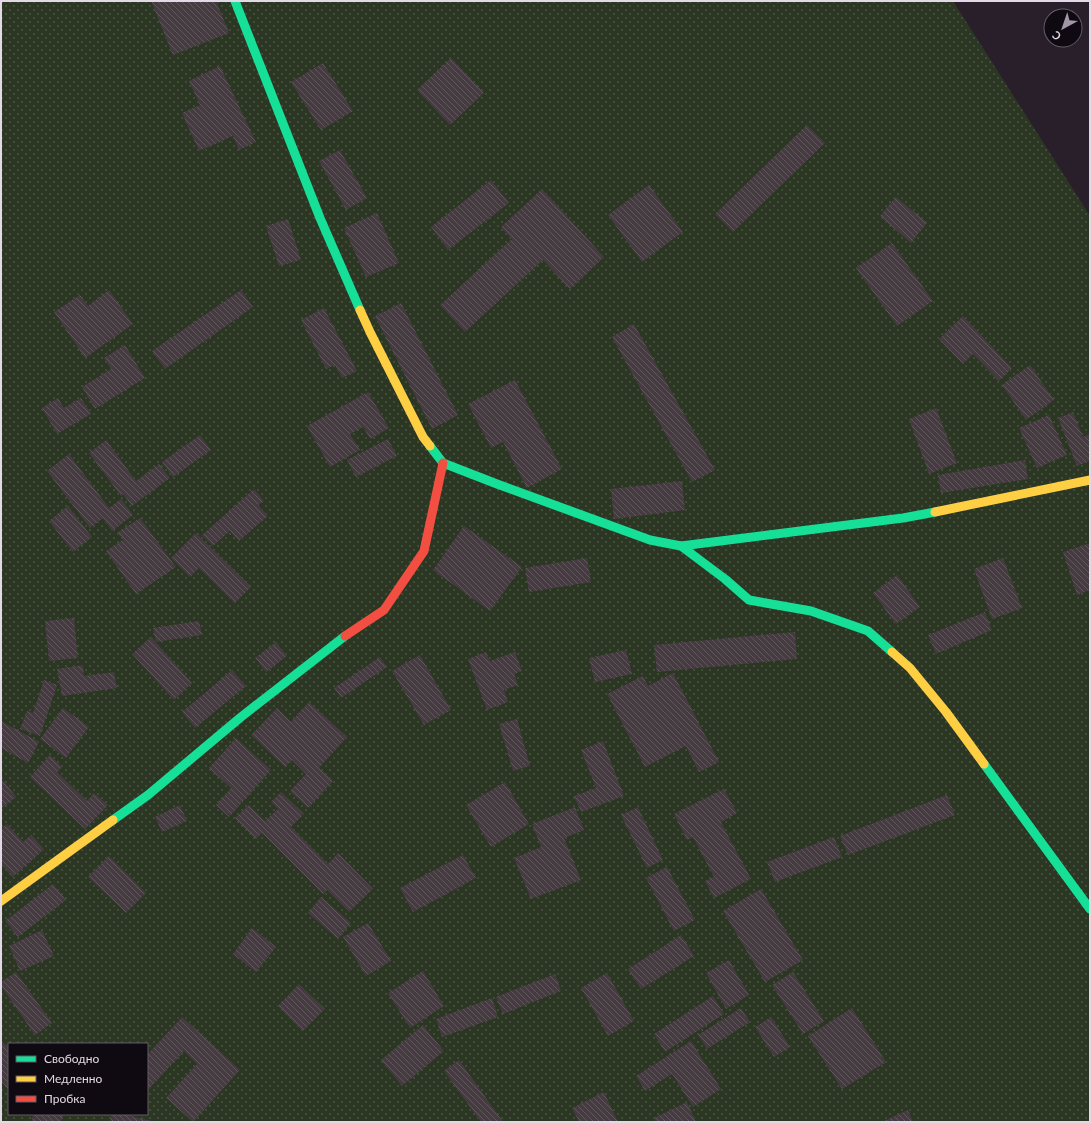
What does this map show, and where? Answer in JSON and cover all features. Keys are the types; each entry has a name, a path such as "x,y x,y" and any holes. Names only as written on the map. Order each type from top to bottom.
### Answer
{"street":[{"path":"235,1 320,218 367,325 423,437 443,463 650,540 681,546 903,518 1090,480"},
{"path":"1,901 148,795 241,717 326,650 351,631 384,610 424,551 443,463"},
{"path":"681,546 725,579 749,600 811,611 868,631 910,668 946,712 1090,908"}],"green space":[{"path":"1,1 953,1 1090,216 1090,1122 1,1122"}],"building":[{"path":"151,1 216,1 229,33 173,55"},
{"path":"451,58 484,93 450,125 417,90"},
{"path":"323,63 353,111 321,130 291,82"},
{"path":"220,66 256,142 239,150 233,136 199,151 182,113 200,105 189,81"},
{"path":"807,125 825,143 733,232 715,214"},
{"path":"340,150 367,198 346,210 319,161"},
{"path":"491,180 509,203 448,250 431,227"},
{"path":"649,185 683,232 642,262 608,215"},
{"path":"542,189 604,257 570,289 543,260 465,332 440,305 512,239 501,227"},
{"path":"896,197 927,223 911,243 880,216"},
{"path":"377,213 399,263 366,277 344,228"},
{"path":"288,219 301,260 279,266 266,226"},
{"path":"892,243 933,301 897,326 856,268"},
{"path":"109,290 133,324 85,358 54,312 80,295 88,306"},
{"path":"241,290 253,307 165,369 152,351"},
{"path":"401,303 458,415 432,429 375,316"},
{"path":"324,308 357,371 342,378 335,365 326,369 301,320"},
{"path":"963,316 1012,368 999,381 973,354 963,364 939,339"},
{"path":"634,324 715,470 692,482 612,337"},
{"path":"125,345 145,378 95,409 82,387 111,369 104,358"},
{"path":"1030,365 1054,400 1026,420 1002,385"},
{"path":"515,380 562,469 527,488 503,442 491,448 468,404"},
{"path":"368,392 389,428 370,439 363,427 350,434 360,450 330,467 307,426"},
{"path":"58,398 64,408 81,398 91,414 57,434 42,408"},
{"path":"936,408 957,463 929,474 909,419"},
{"path":"1073,412 1083,437 1090,434 1090,461 1077,466 1058,418"},
{"path":"1049,415 1067,455 1037,468 1019,428"},
{"path":"200,435 211,450 173,477 162,462"},
{"path":"388,439 397,456 356,477 347,460"},
{"path":"106,440 136,481 159,464 170,478 132,506 123,494 121,496 89,453"},
{"path":"69,454 109,508 121,499 133,515 112,531 103,518 90,528 47,471"},
{"path":"1025,460 1028,479 941,493 938,475"},
{"path":"682,481 685,510 614,519 611,489"},
{"path":"254,489 264,501 258,505 268,516 239,541 230,531 213,546 202,535"},
{"path":"68,506 92,537 73,552 49,521"},
{"path":"140,518 176,567 136,594 106,551 124,539 117,533"},
{"path":"464,526 522,567 490,611 433,570"},
{"path":"196,533 251,587 235,603 199,568 190,577 171,558"},
{"path":"1090,543 1090,590 1077,595 1063,552"},
{"path":"587,558 591,582 529,592 525,568"},
{"path":"1003,558 1022,608 992,619 974,569"},
{"path":"897,575 920,607 896,624 873,593"},
{"path":"985,612 992,630 936,654 928,635"},
{"path":"74,618 78,658 49,661 45,621"},
{"path":"199,621 202,635 156,642 153,628"},
{"path":"795,632 797,659 657,672 654,645"},
{"path":"151,637 192,683 174,700 132,654"},
{"path":"276,642 287,656 266,672 255,658"},
{"path":"626,650 632,674 595,682 589,658"},
{"path":"486,652 490,661 515,652 522,671 514,674 518,685 504,690 508,702 487,710 468,659"},
{"path":"420,655 451,710 424,725 392,671"},
{"path":"380,657 387,667 341,698 334,688"},
{"path":"83,665 84,676 114,672 117,688 62,696 57,669"},
{"path":"232,670 246,686 195,728 182,712"},
{"path":"673,673 719,762 699,772 686,746 645,767 607,694 643,676 648,686"},
{"path":"44,680 57,685 40,736 20,729 27,711 33,713"},
{"path":"309,702 347,737 319,768 333,781 308,808 290,791 306,774 292,760 285,767 251,735 277,708 291,722"},
{"path":"63,708 89,727 66,758 40,739"},
{"path":"517,719 530,766 513,771 499,724"},
{"path":"1,721 39,742 28,763 1,748"},
{"path":"236,738 271,770 229,817 216,805 231,788 209,768"},
{"path":"603,741 624,796 581,812 574,796 596,788 581,750"},
{"path":"50,755 62,767 57,772 87,801 94,793 108,805 85,829 30,777"},
{"path":"3,780 16,797 2,808 1,782"},
{"path":"505,782 529,824 491,847 466,805"},
{"path":"724,789 737,813 721,822 751,879 714,898 705,881 714,877 693,837 687,840 674,814"},
{"path":"281,792 304,814 291,827 328,864 338,853 373,889 349,912 327,890 323,894 262,833 256,839 235,818 249,805 265,821 278,809 271,802"},
{"path":"947,795 955,815 848,855 840,836"},
{"path":"180,805 187,821 162,832 155,817"},
{"path":"575,807 584,830 564,838 581,880 531,899 514,858 541,847 532,824"},
{"path":"638,807 663,860 647,868 621,815"},
{"path":"7,824 23,842 31,835 44,849 13,877 1,864 1,829"},
{"path":"834,837 842,857 775,882 767,862"},
{"path":"463,855 476,878 413,912 400,888"},
{"path":"109,856 146,893 126,913 88,877"},
{"path":"667,867 695,920 674,931 646,878"},
{"path":"53,884 66,900 18,937 5,921"},
{"path":"761,889 803,960 765,982 723,911"},
{"path":"321,897 351,923 338,939 308,913"},
{"path":"368,923 391,961 366,976 343,937"},
{"path":"252,928 276,947 256,972 233,954"},
{"path":"42,930 54,956 20,971 9,946"},
{"path":"681,935 694,956 641,989 628,969"},
{"path":"729,960 749,995 726,1009 706,973"},
{"path":"423,971 444,1006 410,1028 388,993"},
{"path":"16,972 52,1023 35,1035 1,986 1,982"},
{"path":"793,972 824,1021 803,1034 772,985"},
{"path":"607,973 634,1021 608,1036 581,988"},
{"path":"555,974 561,991 503,1014 496,997"},
{"path":"299,984 325,1009 303,1031 278,1006"},
{"path":"713,996 724,1014 665,1052 654,1034"},
{"path":"492,998 498,1017 442,1037 436,1019"},
{"path":"741,1008 750,1022 707,1049 698,1035"},
{"path":"852,1008 886,1062 842,1089 808,1036"},
{"path":"182,1017 240,1070 193,1122 166,1098 197,1064 184,1051 148,1090 148,1054"},
{"path":"771,1017 790,1047 774,1057 755,1027"},
{"path":"423,1025 444,1051 402,1086 381,1060"},
{"path":"1,1040 8,1047 8,1089 1,1081"},
{"path":"691,1041 721,1089 693,1107 672,1074 645,1091 636,1076"},
{"path":"459,1060 503,1122 481,1122 444,1071"},
{"path":"604,1092 618,1122 579,1122 572,1108"},
{"path":"687,1102 696,1122 656,1122 654,1118"},
{"path":"908,1110 913,1122 882,1122"},
{"path":"34,1115 64,1115 61,1122 31,1122"},
{"path":"112,1115 127,1115 155,1122 110,1122"}],"traffic: fast":[{"path":"235,1 320,218 360,310"},
{"path":"430,446 443,463 650,540 681,546 725,579 749,600 811,611 868,631 892,652"},
{"path":"681,546 903,518 935,512"},
{"path":"113,820 148,795 241,717 345,636"},
{"path":"984,764 1090,909"}],"traffic: slow":[{"path":"360,310 423,437 430,446"},
{"path":"935,512 1090,480"},
{"path":"892,652 910,668 946,712 984,764"},
{"path":"1,901 113,820"}],"traffic: jam":[{"path":"345,636 384,610 424,551 443,463"}]}
